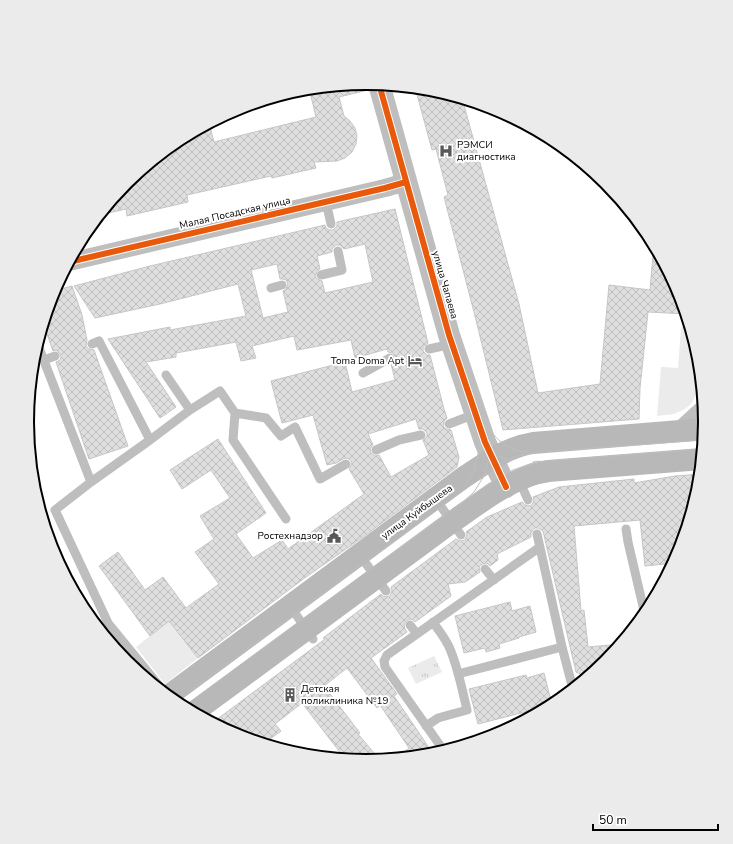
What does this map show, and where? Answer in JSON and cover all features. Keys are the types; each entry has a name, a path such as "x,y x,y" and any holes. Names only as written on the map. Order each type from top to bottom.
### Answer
{"main road":[{"name":"улица Куйбышева","path":"172,691 464,477 512,448 522,444 699,430"},
{"path":"198,709 310,634 381,584 457,529 482,502 513,483 530,475 548,472 697,459"}],"street":[{"name":"улица Чапаева","path":"381,90 452,344 475,414 492,459 513,483"},
{"name":"Малая Посадская улица","path":"77,260 406,182"},
{"path":"682,431 699,416"}],"lane":[{"path":"326,202 331,224"},
{"path":"321,275 342,270 338,251"},
{"path":"271,288 282,285"},
{"path":"92,344 99,341 150,440"},
{"path":"429,349 452,344"},
{"path":"41,353 91,482"},
{"path":"44,360 54,356"},
{"path":"363,373 390,358"},
{"path":"166,376 190,410"},
{"path":"150,675 108,623 55,510 190,410 220,391 235,412 232,440 286,519"},
{"path":"235,412 266,418 281,436 296,427 320,479 346,464"},
{"path":"449,424 475,414"},
{"path":"376,450 399,440 421,435"},
{"path":"513,483 528,500"},
{"path":"436,498 457,529"},
{"path":"626,529 643,607"},
{"path":"537,534 562,648 573,682"},
{"path":"440,746 385,667 384,661 387,655 540,547"},
{"path":"359,554 381,584"},
{"path":"485,569 494,580"},
{"path":"290,606 310,634"},
{"path":"426,726 438,718 467,710 450,649 433,622"},
{"path":"410,625 417,634"},
{"path":"117,641 121,639"},
{"path":"458,674 562,648"}],"green space":[{"path":"681,327 685,327 693,357 697,390 695,397 691,404 685,409 674,414 657,416 661,367 678,368"},
{"path":"169,621 198,658 165,684 136,647"},
{"path":"434,656 442,672 416,684 408,668"}],"building":[{"path":"345,90 368,90 339,97 344,116 355,128 357,136 356,144 352,152 345,158 337,161 314,162 316,168 272,178 271,176 187,195 188,202 127,216 126,209 109,213 131,187 147,172 164,158 210,129 214,142 316,117 311,94"},
{"path":"417,93 464,104 519,304 538,393 600,384 609,285 650,290 653,254 665,275 681,314 648,312 640,388 639,419 503,430 444,197 448,195 436,149 432,150"},
{"path":"395,209 428,343 423,347 423,351 427,355 430,355 447,418 444,421 443,426 446,429 451,430 459,457 457,467 198,658 169,621 150,636 99,566 118,552 145,590 163,577 186,608 219,584 195,552 214,539 200,516 230,498 211,470 182,489 170,470 218,439 266,513 236,534 253,558 282,540 288,549 364,494 349,469 352,464 349,459 346,458 336,463 327,465 313,415 282,423 271,381 345,362 352,392 395,380 391,364 396,358 393,353 388,352 387,349 355,358 351,340 297,350 294,336 252,346 256,358 241,361 236,342 176,353 176,357 146,362 176,407 160,418 108,339 170,327 170,330 246,316 238,284 160,304 95,318 74,286 150,266 325,225 329,230 333,230 337,226 337,222","holes":["365,244 373,282 325,293 322,281 317,279 315,276 317,271 320,269 317,256 332,252 332,249 336,245 340,245 344,249","277,264 280,279 286,280 288,284 286,289 283,291 288,312 263,318 251,270","416,419 419,429 423,429 427,433 427,437 423,440 429,455 391,477 379,455 375,456 371,453 370,449 373,445 368,434"]},
{"path":"72,286 82,315 87,340 86,346 89,349 94,350 128,446 89,459 56,362 60,360 60,354 56,350 53,351 46,332 62,289"},
{"path":"695,474 688,508 667,564 645,566 640,520 574,526 581,611 584,610 588,647 613,645 583,675 576,672 543,531 535,528 531,533 531,537 497,554 498,560 490,566 487,563 482,564 479,567 480,572 465,582 448,584 451,596 415,622 410,619 406,621 404,625 407,632 371,658 397,694 394,696 429,748 404,753 409,748 380,705 377,708 347,668 324,686 360,733 358,734 375,754 341,754 302,703 275,724 281,731 269,740 217,719 325,639 323,638 381,594 386,597 390,596 392,591 391,587 456,539 461,541 465,540 467,535 466,532 487,517 522,502 525,505 530,506 534,500 533,497 559,487 634,479 634,483 675,476"},
{"path":"510,602 512,611 530,606 536,632 499,644 500,648 486,652 485,648 464,653 455,616"},
{"path":"544,673 550,698 533,710 478,724 469,689 526,675 527,678"}],"tram line":[{"path":"375,90 444,338 474,424 478,444 478,454 474,471 464,487"},
{"path":"385,90 454,334 484,422 488,441 488,462 484,476 474,492 464,501"},
{"path":"486,425 503,444 520,451 528,452"},
{"path":"181,697 507,460 518,456 539,452 698,440"},
{"path":"485,445 497,455 511,460"},
{"path":"533,462 697,449"},
{"path":"189,703 488,484 513,470 538,461"}],"cycle path":[{"path":"381,90 449,335 485,442 506,487"},
{"path":"77,260 406,182"}],"place":[{"name":"РЭМСИ диагностика","path":"446,151"},
{"name":"Toma Doma Apt","path":"415,361"},
{"name":"Ростехнадзор","path":"334,536"},
{"name":"Детская поликлиника №19","path":"290,695"}]}
